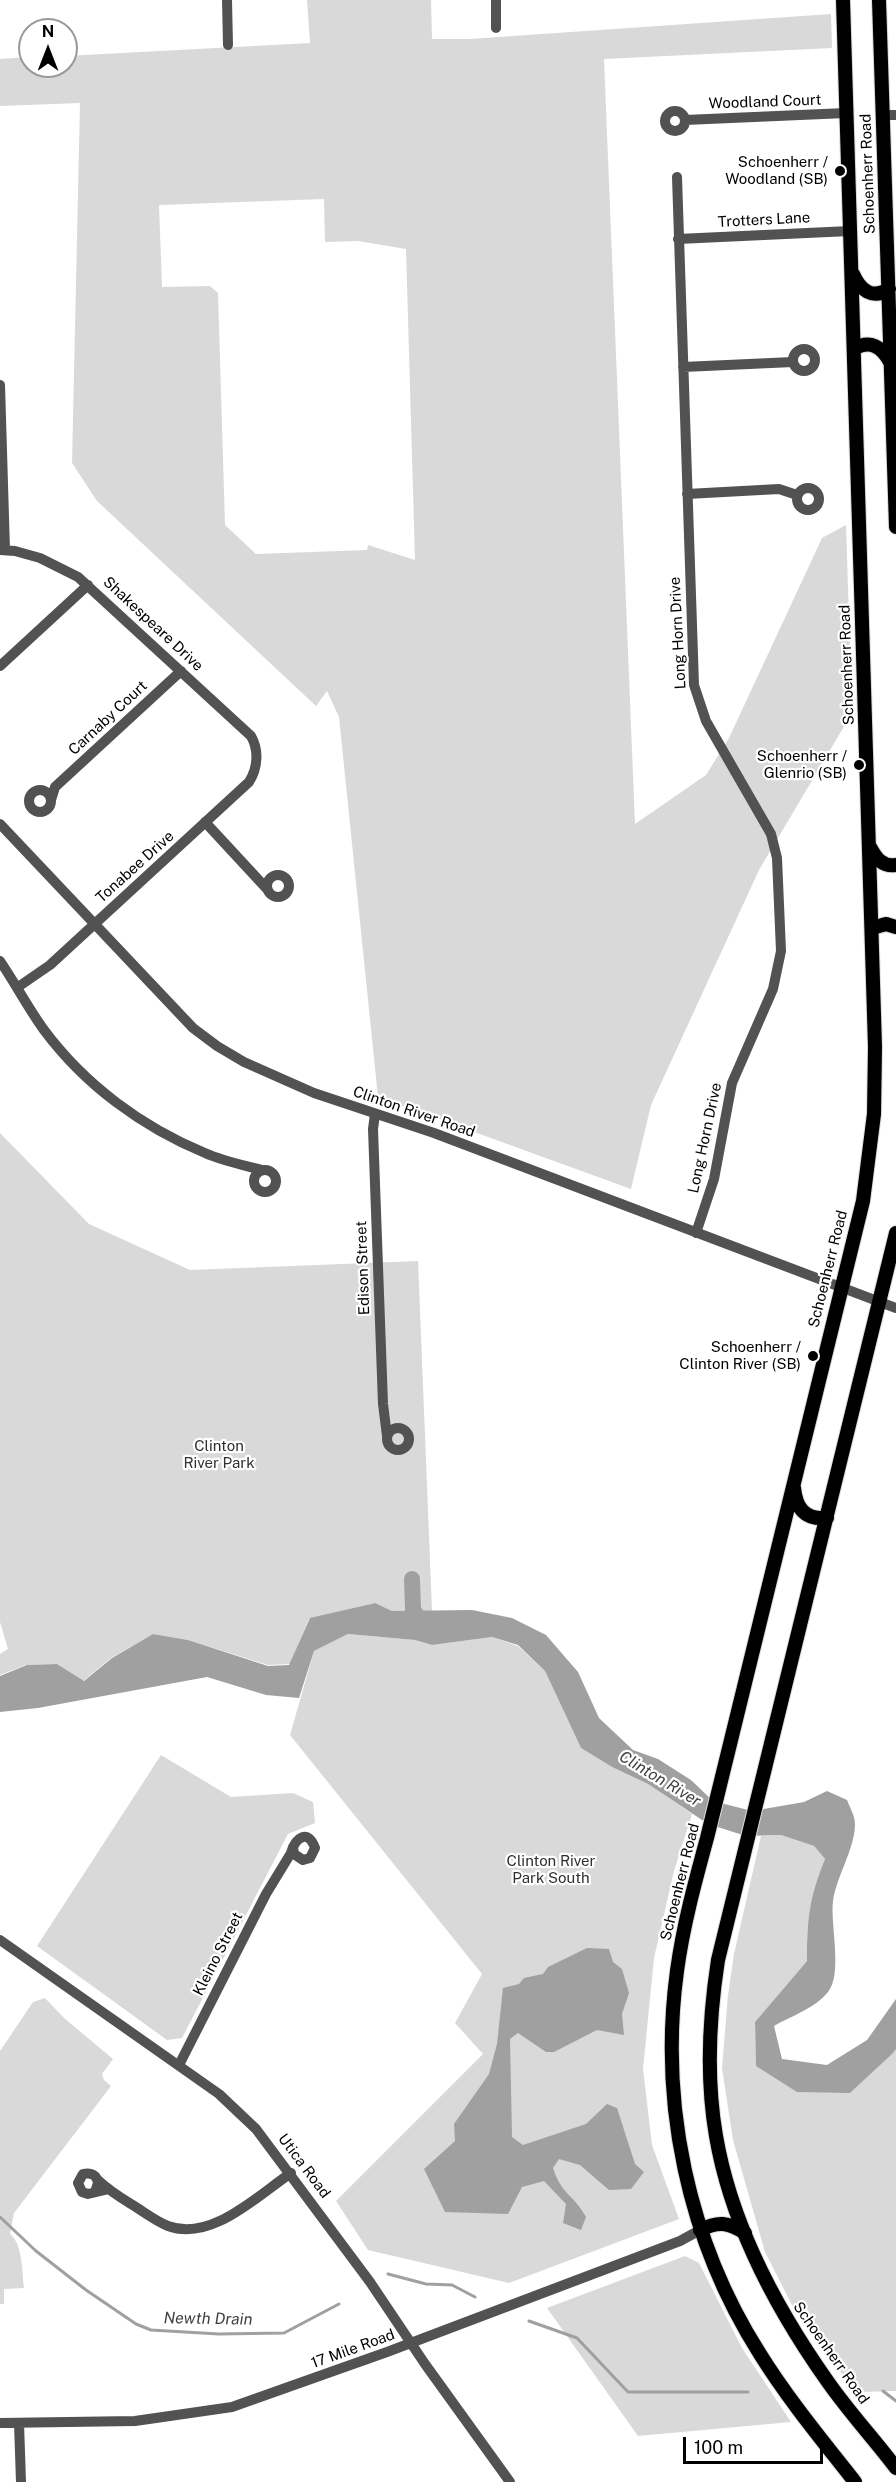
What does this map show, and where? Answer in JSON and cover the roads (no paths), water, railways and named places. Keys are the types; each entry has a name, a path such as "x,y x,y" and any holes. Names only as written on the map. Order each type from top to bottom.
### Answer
{"main road":[{"name":"Schoenherr Road","path":"843,0 870,846 876,1072 874,1114 863,1201 707,1838 691,1895 680,1950 672,2044 677,2127 687,2180 700,2230 720,2282 760,2354 855,2482"},
{"name":"Schoenherr Road","path":"879,0 889,115 889,289 896,527"},
{"path":"852,272 857,283 866,292 878,294 889,289"},
{"path":"854,349 865,344 877,346 882,349 891,364"},
{"path":"870,846 880,861 896,865"},
{"path":"872,928 886,924 896,927"},
{"name":"Schoenherr Road","path":"896,1233 718,1960 712,2011 710,2058 711,2100 720,2157 745,2233 768,2284 800,2340 829,2384 896,2468"},
{"path":"793,1484 795,1498 803,1512 814,1518 827,1518"},
{"path":"700,2230 712,2224 726,2223 745,2233"}],"street":[{"path":"227,0 228,45"},
{"path":"496,0 496,28"},
{"name":"Woodland Court","path":"685,120 846,113"},
{"name":"Long Horn Drive","path":"677,177 694,685 706,721 765,821 775,846 781,951 772,989 732,1083 714,1179 696,1233"},
{"name":"Trotters Lane","path":"678,239 850,231"},
{"path":"683,367 794,362"},
{"path":"0,385 3,550"},
{"path":"687,494 779,489 797,495"},
{"name":"Shakespeare Drive","path":"3,550 54,563 88,585 251,736 257,748 256,757"},
{"path":"0,666 88,585"},
{"name":"Carnaby Court","path":"55,787 181,671"},
{"name":"Tonabee Drive","path":"18,987 50,964 249,782 255,771 256,757"},
{"path":"55,787 47,810 40,813 33,810 29,804 29,797 34,792 55,787"},
{"path":"41,790 48,794 51,800"},
{"path":"205,822 274,897 281,897 287,892 289,885 280,875 258,878"},
{"name":"Clinton River Road","path":"0,824 37,866 95,923 193,1028 244,1062 304,1088 434,1133 896,1308"},
{"path":"267,889 267,882 273,876"},
{"path":"0,961 43,1029 64,1054 77,1069 123,1107 156,1128 207,1154 269,1170 275,1175 275,1185 270,1191 263,1192 256,1188 251,1174 243,1165"},
{"name":"Edison Street","path":"375,1114 372,1129 383,1404 387,1436"},
{"path":"254,1181 256,1174 262,1170"},
{"path":"386,1420 405,1430 409,1436 406,1446 400,1450 393,1449 388,1443 387,1436 392,1430 398,1428"},
{"name":"Kleino Street","path":"179,2065 280,1868 294,1859 307,1859 313,1855 315,1848 312,1841 306,1837 299,1838 292,1847 294,1859"},
{"name":"Utica Road","path":"0,1940 179,2065 231,2104 263,2136 370,2282 510,2482"},
{"path":"109,2189 88,2194 82,2192 78,2186 78,2180 87,2173 93,2175 109,2189 168,2226 191,2230 207,2227 227,2217 291,2173"},
{"path":"95,2192 98,2180"},
{"name":"17 Mile Road","path":"0,2423 135,2421 212,2412 232,2407 412,2343 680,2241 700,2230"},
{"path":"20,2423 21,2482"}],"water":[{"name":"Clinton River","path":"375,1603 392,1611 472,1610 512,1618 546,1635 578,1672 599,1718 633,1750 658,1759 691,1780 713,1801 752,1811 804,1802 827,1791 847,1800 855,1826 851,1847 833,1901 835,1973 832,1984 828,1992 816,2003 774,2026 782,2059 827,2065 867,2040 896,1999 896,2049 893,2053 850,2093 797,2092 756,2066 755,2022 807,1961 810,1909 815,1885 825,1859 814,1846 781,1835 746,1836 708,1824 648,1784 612,1767 581,1748 545,1671 518,1645 492,1637 432,1645 415,1640 348,1634 314,1651 299,1698 266,1695 207,1677 38,1708 0,1712 0,1676 27,1665 57,1664 84,1681 112,1658 153,1634 188,1640 268,1666 289,1665 310,1618"},
{"path":"587,1948 609,1949 613,1962 622,1969 629,1993 622,2014 624,2035 597,2030 554,2052 546,2052 518,2033 510,2039 512,2137 523,2145 586,2124 607,2104 617,2108 635,2164 644,2172 631,2189 609,2190 580,2165 559,2159 553,2168 556,2177 586,2217 581,2230 563,2223 566,2204 544,2181 522,2187 508,2214 445,2212 424,2169 455,2141 454,2124 489,2074 497,2044 503,1988 519,1984 524,1978 543,1974 548,1967"}],"waterway":[{"path":"412,1579 413,1610 426,1628"},
{"name":"Newth Drain","path":"0,2217 36,2251 86,2290 136,2324 151,2330 219,2334 284,2333 339,2304"},
{"name":"Newth Drain","path":"388,2274 426,2284 452,2285 475,2297"},
{"name":"Newth Drain","path":"529,2321 577,2338 628,2392 748,2392"},
{"name":"Newth Drain","path":"883,2391 896,2401"}],"place":[{"name":"Schoenherr / Woodland (SB)","path":"840,171"},
{"name":"Schoenherr / Glenrio (SB)","path":"859,765"},
{"name":"Schoenherr / Clinton River (SB)","path":"813,1356"}],"park label":[{"name":"Clinton River Park","path":"219,1454"},
{"name":"Clinton River Park South","path":"551,1870"}]}
